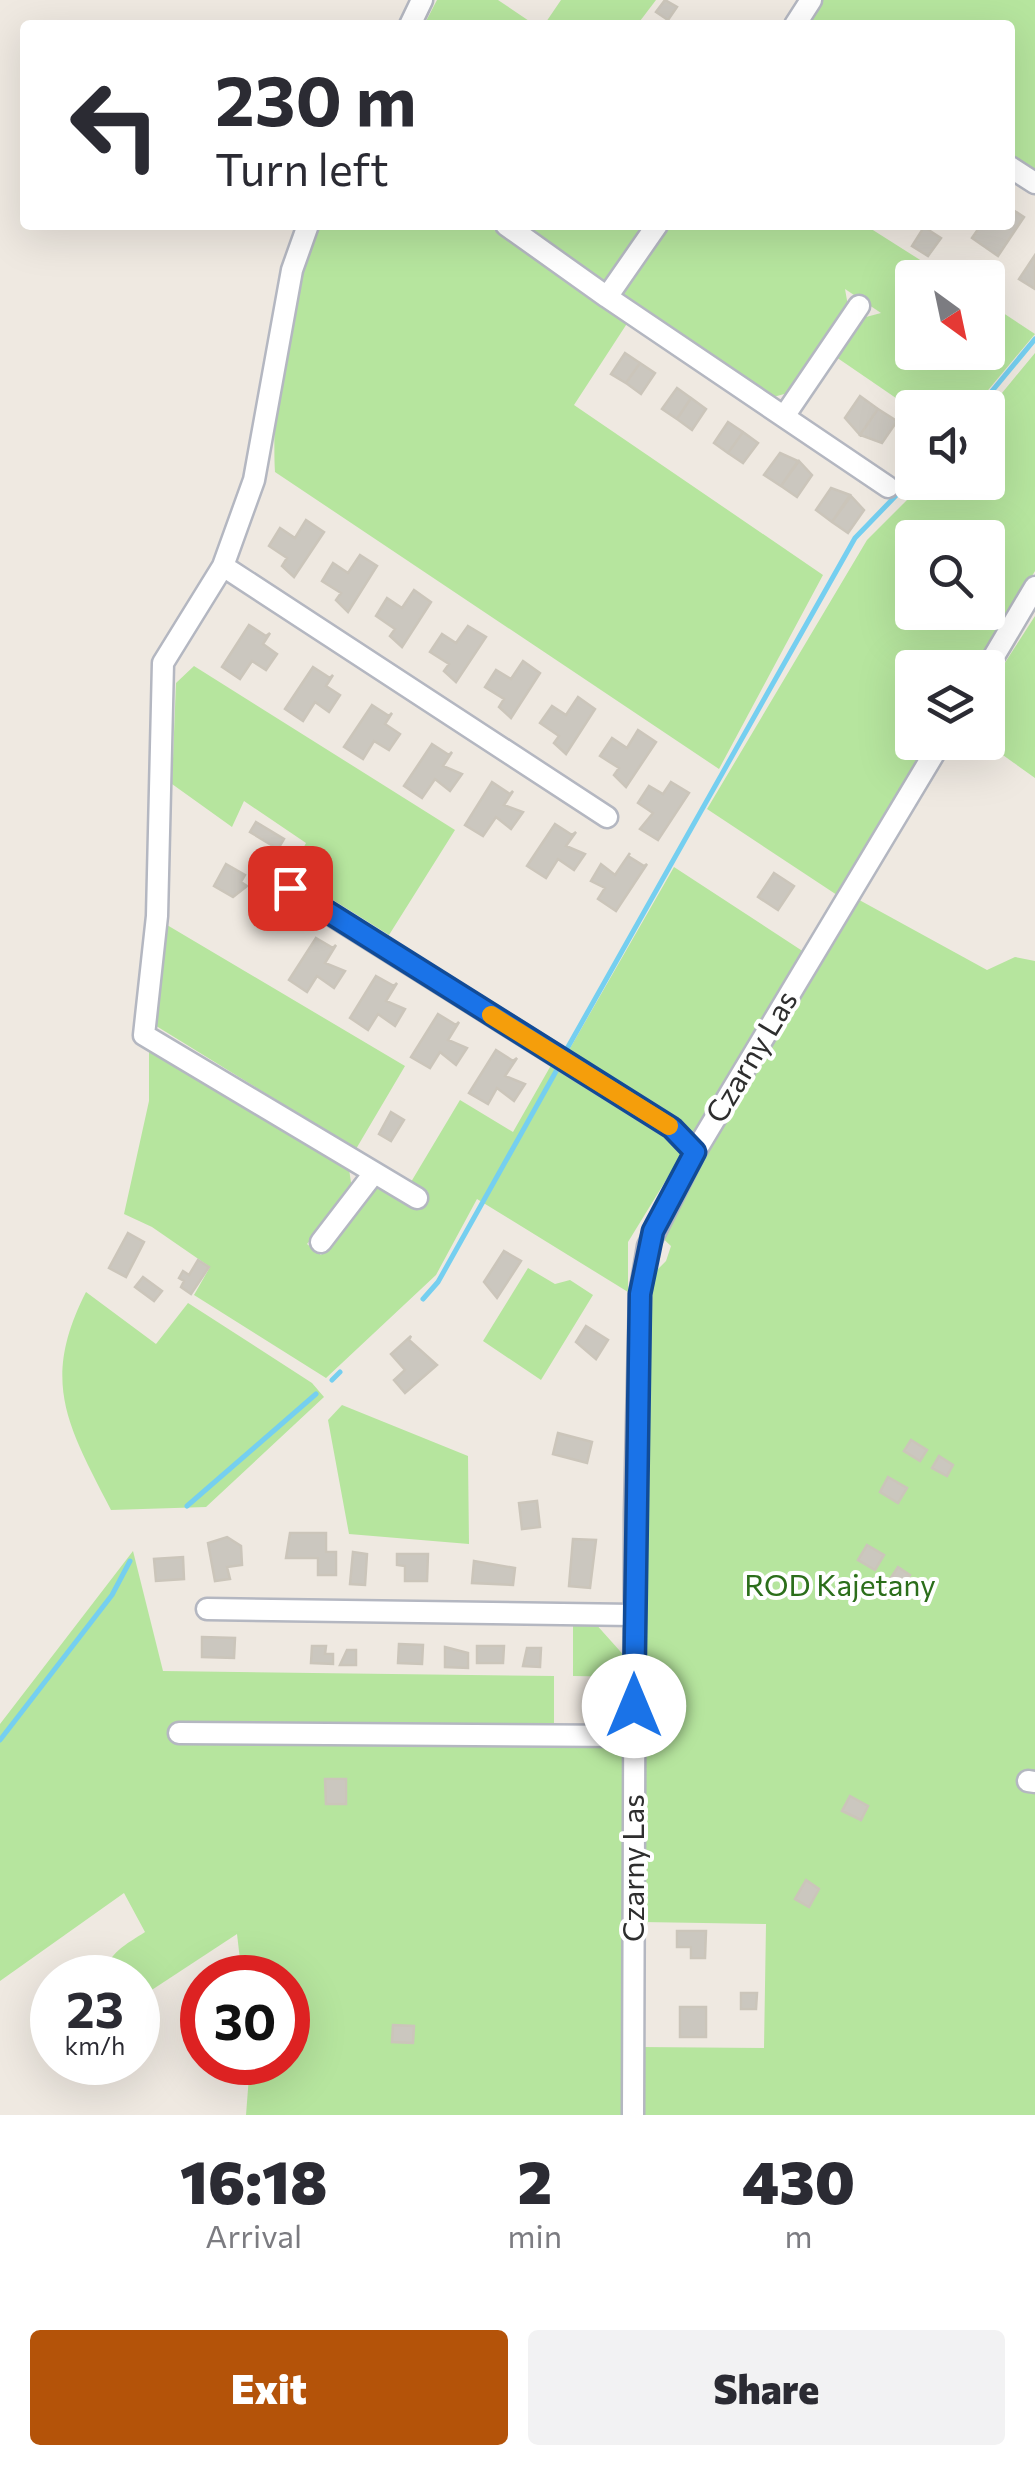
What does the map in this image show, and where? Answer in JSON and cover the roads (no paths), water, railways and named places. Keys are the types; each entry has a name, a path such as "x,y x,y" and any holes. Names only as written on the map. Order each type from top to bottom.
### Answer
{"street":[{"path":"306,230 292,270 254,480 222,566 163,663 157,916 144,1035 417,1198"},
{"path":"513,230 888,487"},
{"path":"608,297 654,230"},
{"path":"785,415 859,306"},
{"path":"222,566 608,817"},
{"path":"997,650 1035,586"},
{"name":"Czarny Las","path":"632,2115 634,1615 643,1267 653,1231 695,1152 931,760"},
{"path":"290,888 672,1128 695,1152"},
{"path":"321,1242 374,1173"},
{"path":"206,1609 634,1615"},
{"path":"179,1733 634,1736"}],"waterway":[{"path":"993,390 1035,339"},
{"path":"564,1054 855,538 895,497"},
{"path":"423,1299 438,1282 559,1066"},
{"path":"332,1380 340,1372"},
{"path":"187,1506 316,1394"},
{"path":"0,1740 112,1595 130,1561"}],"park label":[{"name":"ROD Kajetany","path":"840,1586"}]}
